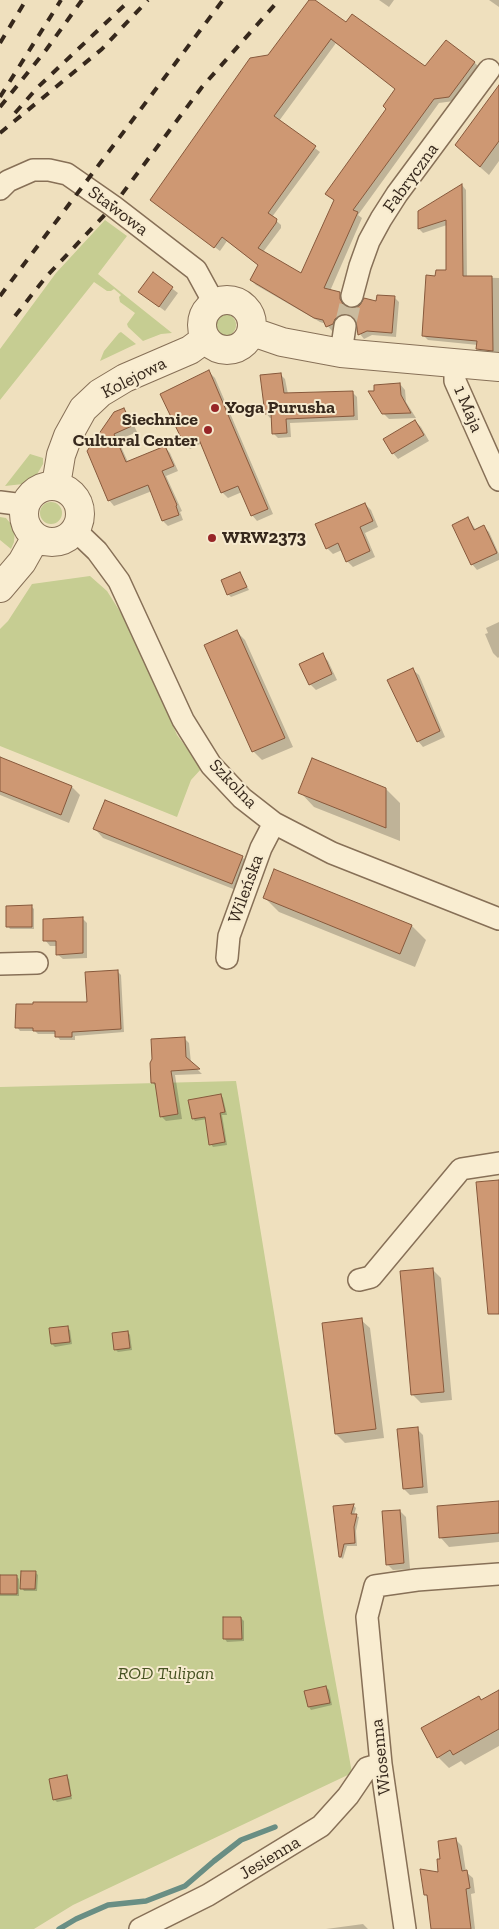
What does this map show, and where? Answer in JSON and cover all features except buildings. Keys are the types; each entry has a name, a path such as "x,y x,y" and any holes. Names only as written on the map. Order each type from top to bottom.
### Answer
{"street":[{"name":"Fabryczna","path":"352,296 369,242 381,219 397,194 489,70"},
{"name":"Stawowa","path":"0,189 8,180 33,170 49,170 66,174 118,210 196,270 214,303"},
{"path":"225,299 237,301 247,308 253,320 253,332 246,342 237,349 225,350 214,347 206,339 202,329 202,319 206,310 214,303 225,299"},
{"path":"340,353 346,326"},
{"path":"253,332 282,342 340,353 499,367"},
{"name":"Kolejowa","path":"56,485 61,455 68,436 83,409 100,393 125,378 190,350 206,339"},
{"name":"1 Maja","path":"455,364 455,381 499,480"},
{"path":"56,485 69,491 78,503 80,517 75,530 67,538 57,542 46,542 36,538 29,531 23,514 12,503 46,486 56,485"},
{"name":"Szkolna","path":"75,530 97,551 119,581 183,720 211,765 242,798 274,823 332,853 499,919"},
{"path":"0,588 22,562 36,538"},
{"name":"Wileńska","path":"227,958 229,936 261,848 274,823"},
{"path":"0,964 37,963"},
{"path":"359,1280 370,1277 461,1169 499,1163"},
{"name":"Wiosenna","path":"404,1929 381,1764 367,1617 375,1586 417,1580 499,1574"},
{"name":"Jesienna","path":"140,1929 208,1896 321,1826 348,1796 367,1768 381,1764"}],"green space":[{"path":"105,220 127,236 98,274 172,333 161,334 143,341 128,327 127,324 135,313 120,302 119,297 121,295 114,289 107,291 94,282 0,400 0,349 56,273"},
{"path":"225,314 233,317 236,325 233,333 225,336 217,333 214,325 217,317"},
{"path":"121,332 136,344 100,361 104,351"},
{"path":"30,454 43,458 43,464 36,476 23,484 5,486"},
{"path":"51,502 59,505 62,513 59,521 51,524 43,521 40,513 43,505"},
{"path":"0,517 6,518 15,529 14,542 11,549 0,540"},
{"path":"90,576 107,591 126,621 177,735 202,768 191,780 177,817 0,746 0,629 8,621 32,584"},
{"name":"ROD Tulipan","path":"236,1081 324,1618 352,1773 73,1905 34,1929 0,1929 0,1087"}],"waterway":[{"path":"59,1929 76,1919 108,1905 146,1901 185,1886 241,1840 275,1827"}],"tunnel":[{"path":"345,326 352,296"}],"railway":[{"path":"0,43 26,0"},
{"path":"0,97 61,0"},
{"path":"0,107 46,50 82,0"},
{"path":"15,113 38,87 130,0"},
{"path":"0,133 102,49 148,0"},
{"path":"0,296 223,0"},
{"path":"15,316 46,277 113,206 202,87 279,0"}],"place":[{"name":"Yoga Purusha","path":"215,408"},
{"name":"Siechnice Cultural Center","path":"208,430"},
{"name":"WRW2373","path":"212,538"}]}
